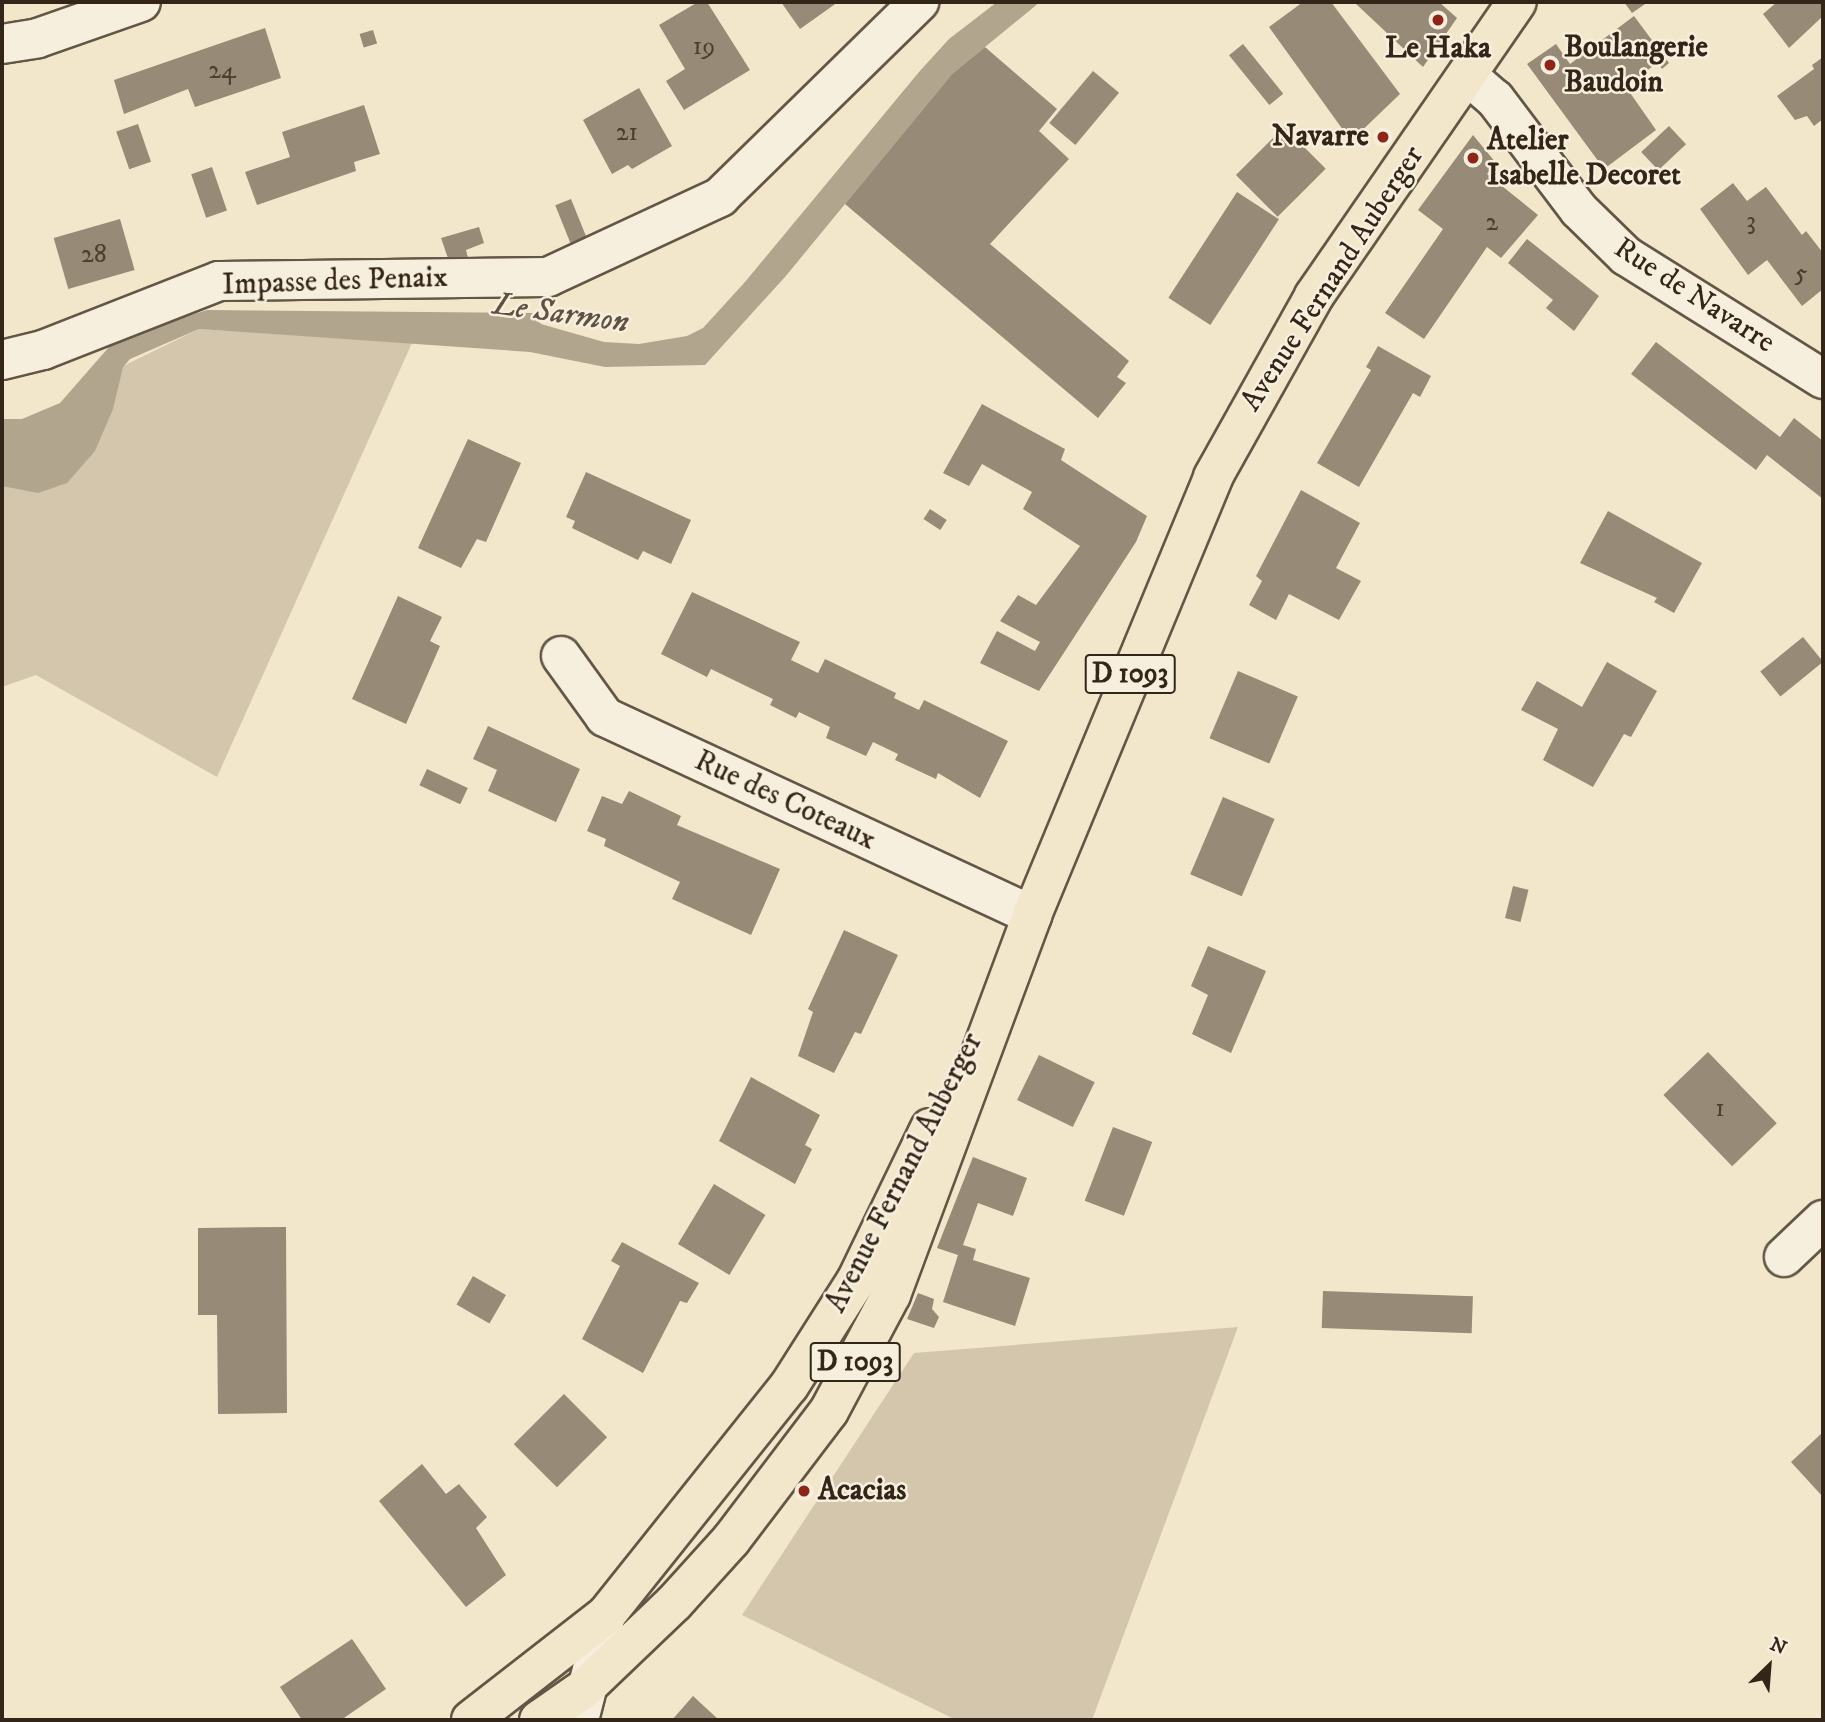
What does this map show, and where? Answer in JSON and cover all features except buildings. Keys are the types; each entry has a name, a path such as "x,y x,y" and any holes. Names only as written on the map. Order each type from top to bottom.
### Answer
{"main road":[{"name":"D 1093","path":"1466,75 1517,2"},
{"name":"Avenue Fernand Auberger","path":"538,1720 582,1704 731,1540 829,1411 891,1295 1032,915 1190,527 1234,435 1314,296 1466,75"},
{"name":"Avenue Fernand Auberger","path":"471,1720 606,1615 789,1386 856,1282 1032,915"}],"street":[{"path":"2,44 38,38 141,2"},
{"name":"Impasse des Penaix","path":"2,360 43,349 219,281 548,277 720,197 919,2"},
{"name":"Rue de Navarre","path":"1466,75 1495,99 1579,210 1626,256 1823,379"},
{"name":"Rue des Coteaux","path":"561,656 605,717 1032,915"},
{"path":"1784,1257 1823,1220"},
{"path":"582,1704 606,1615"}],"shaded area":[{"path":"997,2 1040,2 952,74 785,277 705,365 605,367 530,352 199,329 130,359 123,367 113,409 95,451 67,483 38,493 2,486 2,419 22,419 60,403 116,339 207,310 533,313 541,324 604,342 639,344 687,336 703,328 745,282 949,39"},
{"path":"199,329 412,343 217,777 36,675 2,687 2,465 123,366"},
{"path":"1238,1327 1092,1720 956,1720 742,1615 914,1353"}],"place":[{"name":"Le Haka","path":"1438,20"},
{"name":"Boulangerie Baudoin","path":"1550,65"},
{"name":"Navarre","path":"1383,137"},
{"name":"Atelier Isabelle Decoret","path":"1473,158"},
{"name":"Acacias","path":"804,1491"}],"water label":[{"name":"Le Sarmon","path":"561,314"}]}
